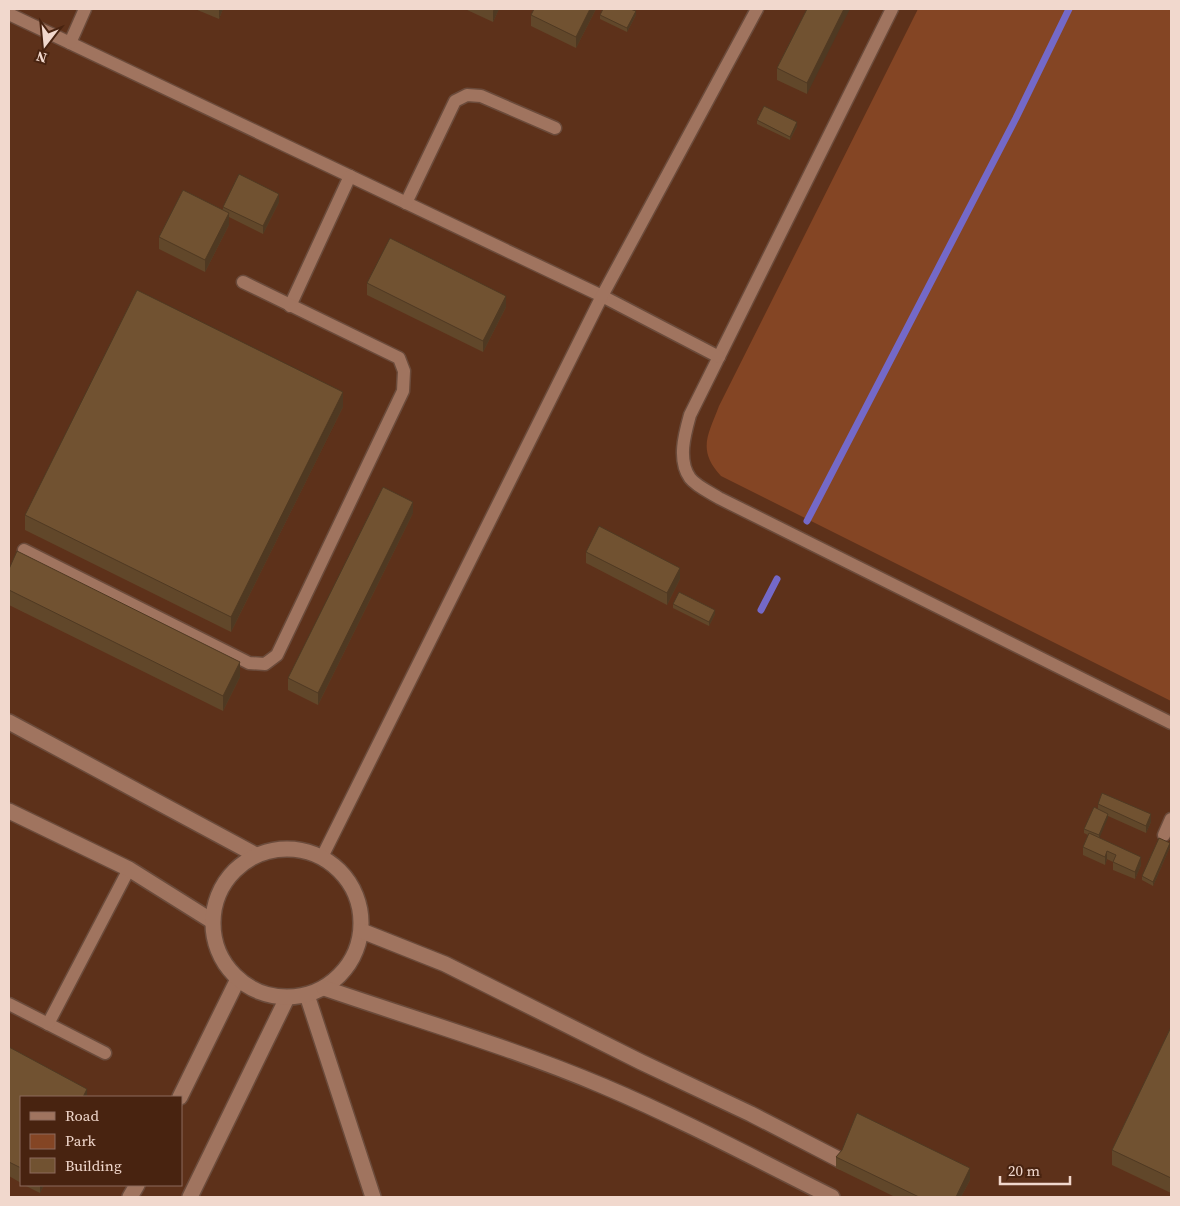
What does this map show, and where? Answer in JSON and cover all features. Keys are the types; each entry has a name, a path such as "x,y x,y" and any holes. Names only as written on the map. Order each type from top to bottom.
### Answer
{"street":[{"path":"9,722 256,855"},
{"path":"9,811 129,869 212,921"},
{"path":"278,849 300,850 322,857 340,870 353,888 361,909 362,931 355,954 347,967 342,974 324,988 307,995 287,998 268,995 250,988 238,979 222,960 215,941 212,921 216,900 225,880 238,866 256,855 278,849"},
{"path":"362,931 445,964 641,1062 751,1114 842,1161"},
{"path":"180,1096 238,979"},
{"path":"324,988 506,1049 602,1085 667,1114 832,1197"},
{"path":"307,995 373,1197"},
{"path":"190,1197 287,998"},
{"path":"130,1197 136,1186"}],"lane":[{"path":"70,42 85,9"},
{"path":"322,857 602,296 757,9"},
{"path":"892,9 690,415 685,433 685,466 690,479 719,498 1171,723"},
{"path":"9,14 602,296 719,357"},
{"path":"406,203 455,101 467,95 481,96 556,128"},
{"path":"290,306 350,176"},
{"path":"24,550 249,663 265,664 278,655 403,390 404,371 399,358 243,282"},
{"path":"1164,835 1171,819"},
{"path":"48,1024 129,869"},
{"path":"9,1004 105,1053"}],"shaded area":[{"path":"9,9 1171,9 1171,1197 9,1197"}],"green space":[{"path":"918,9 1171,9 1171,701 721,476 709,458 707,450 708,434 719,406"}],"building":[{"path":"534,9 590,9 576,37 531,15"},
{"path":"603,9 630,9 636,11 627,28 600,15"},
{"path":"807,9 844,9 807,83 777,68"},
{"path":"764,106 797,122 790,137 757,120"},
{"path":"239,174 279,194 263,226 223,207"},
{"path":"183,190 229,213 205,260 159,237"},
{"path":"390,238 506,296 483,341 367,283"},
{"path":"137,290 343,392 231,617 25,515"},
{"path":"383,487 413,502 318,693 288,678"},
{"path":"599,526 680,568 667,593 586,552"},
{"path":"17,551 240,662 223,696 9,590 9,569"},
{"path":"679,592 715,610 709,622 673,604"},
{"path":"1102,793 1151,814 1146,826 1098,804"},
{"path":"1094,807 1108,814 1099,835 1084,829"},
{"path":"1089,833 1141,857 1135,872 1113,862 1116,855 1107,851 1105,857 1083,847"},
{"path":"1159,838 1170,843 1153,882 1142,876"},
{"path":"1171,1027 1171,1178 1112,1150"},
{"path":"9,1047 87,1089 84,1096 20,1096 20,1168 9,1162"},
{"path":"857,1113 970,1168 956,1197 919,1197 836,1157 842,1150"}],"waterway":[{"path":"807,521 1016,118 1069,9"},
{"path":"761,610 777,579"}]}
